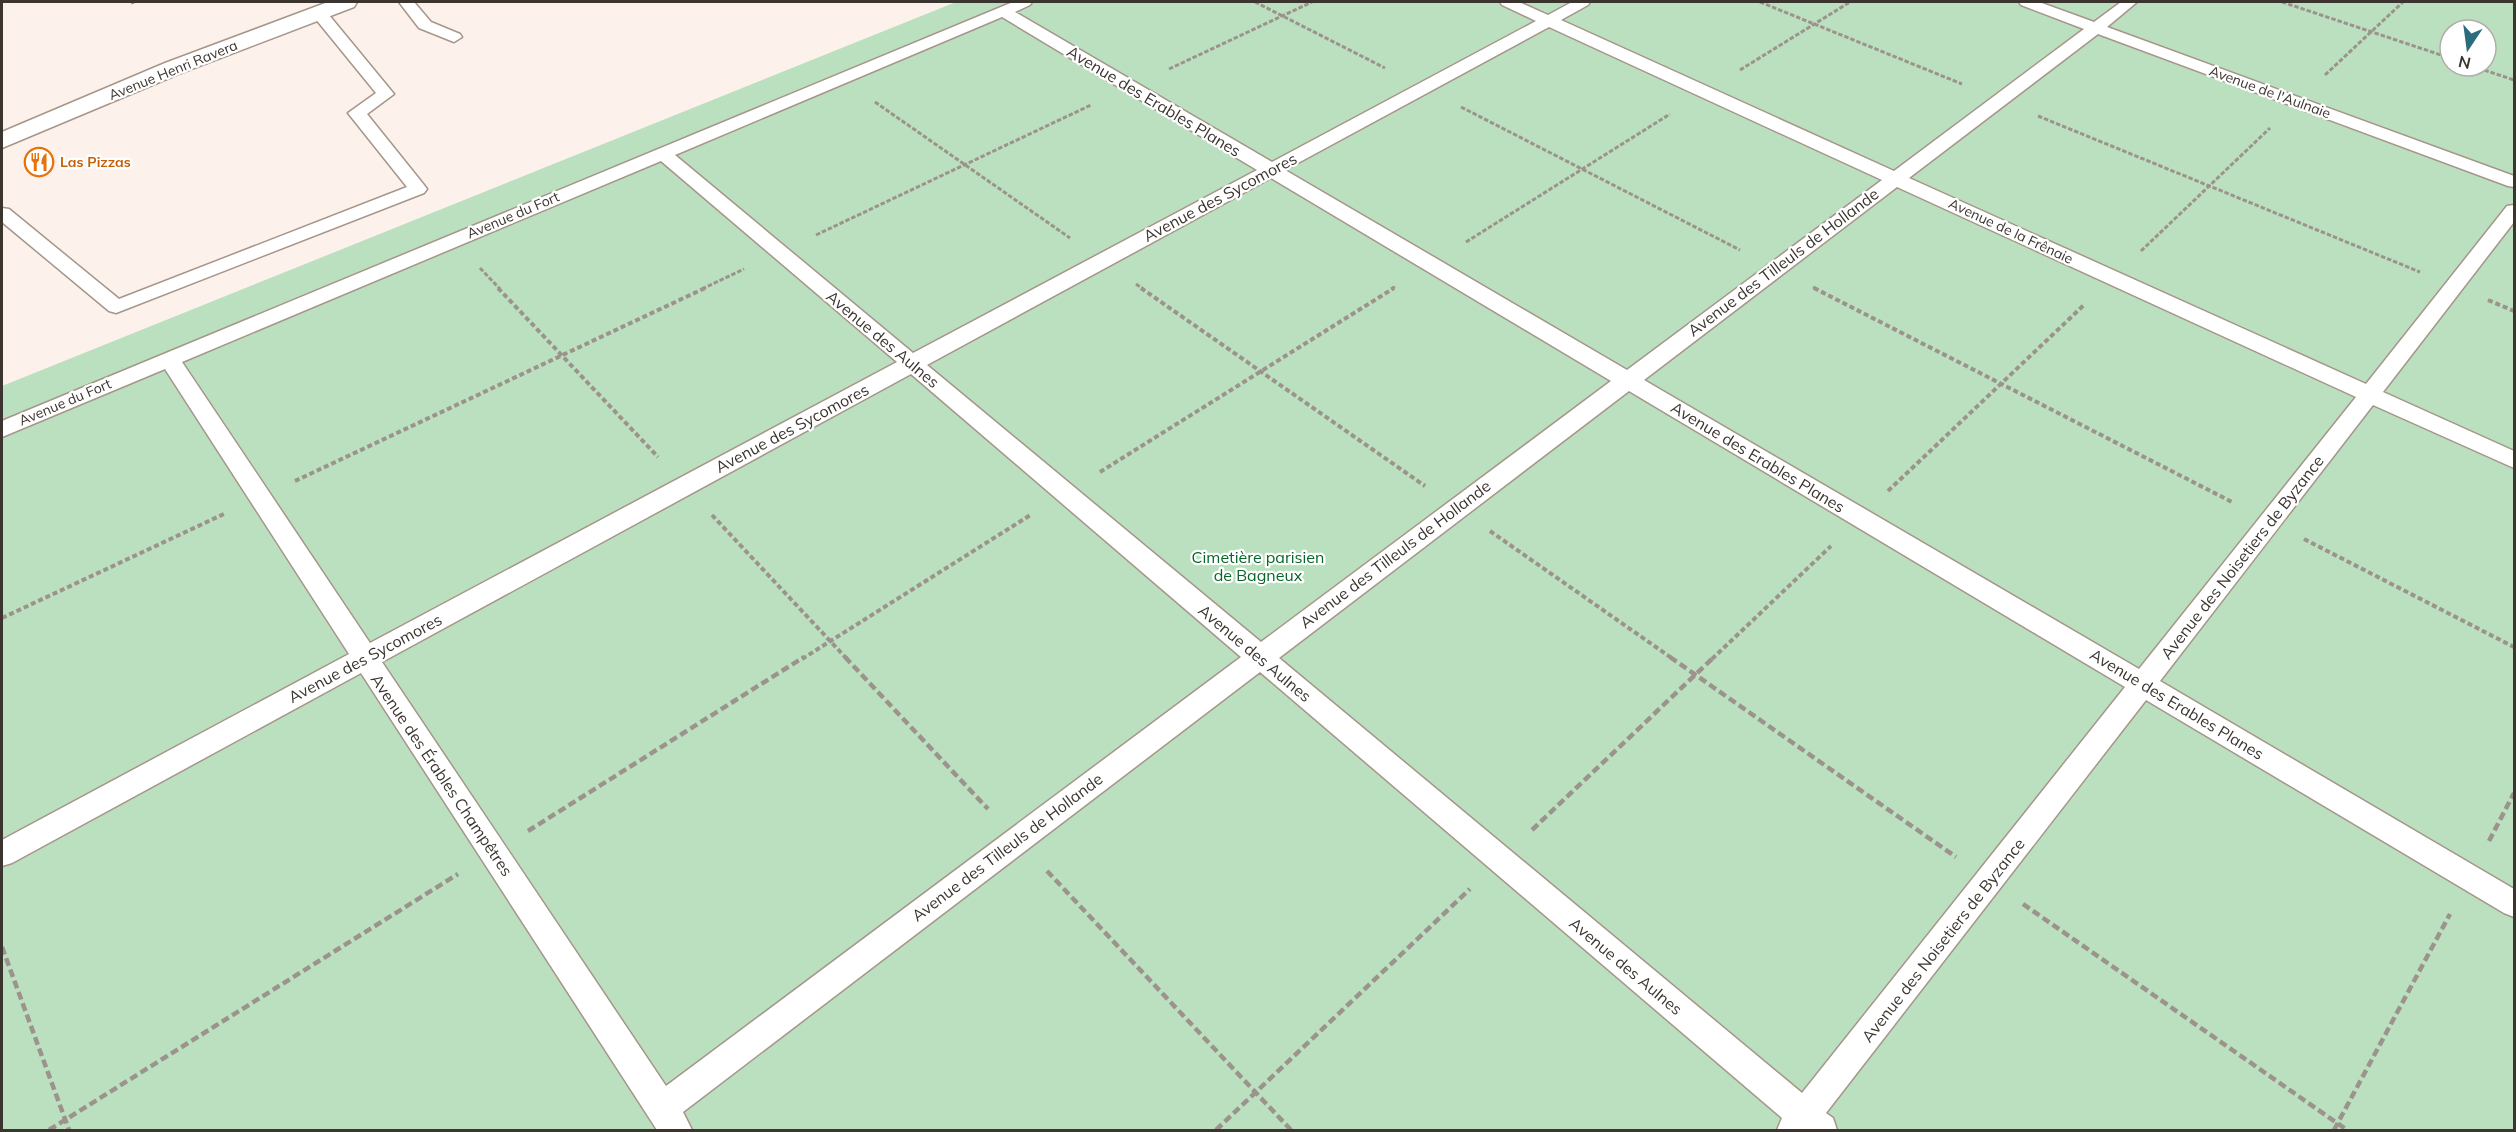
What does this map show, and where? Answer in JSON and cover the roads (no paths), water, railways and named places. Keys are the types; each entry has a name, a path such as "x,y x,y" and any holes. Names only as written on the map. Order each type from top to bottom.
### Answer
{"street":[{"name":"Avenue Henri Ravera","path":"2,141 173,68 346,2"}],"lane":[{"path":"406,2 424,26 454,37"},
{"name":"Avenue du Fort","path":"2,429 1025,2"},
{"name":"Avenue de la Frênaie","path":"1507,2 2514,460"},
{"name":"Avenue des Sycomores","path":"2,854 1583,2"},
{"name":"Avenue de l'Aulnaie","path":"2026,2 2514,182"},
{"name":"Avenue des Tilleuls de Hollande","path":"669,1120 1016,839 2130,2"},
{"name":"Avenue des Erables Planes","path":"1002,11 2514,904"},
{"path":"2,213 116,307 418,189 357,113 386,94 318,12"},
{"name":"Avenue des Aulnes","path":"661,152 1500,860 1806,1126"},
{"name":"Avenue des Noisetiers de Byzance","path":"1806,1126 1989,880 2514,210"},
{"name":"Avenue des Érables Champêtres","path":"169,359 669,1120"}],"place":[{"name":"Las Pizzas","path":"39,162"}],"park label":[{"name":"Cimetière parisien de Bagneux","path":"1258,566"}]}
